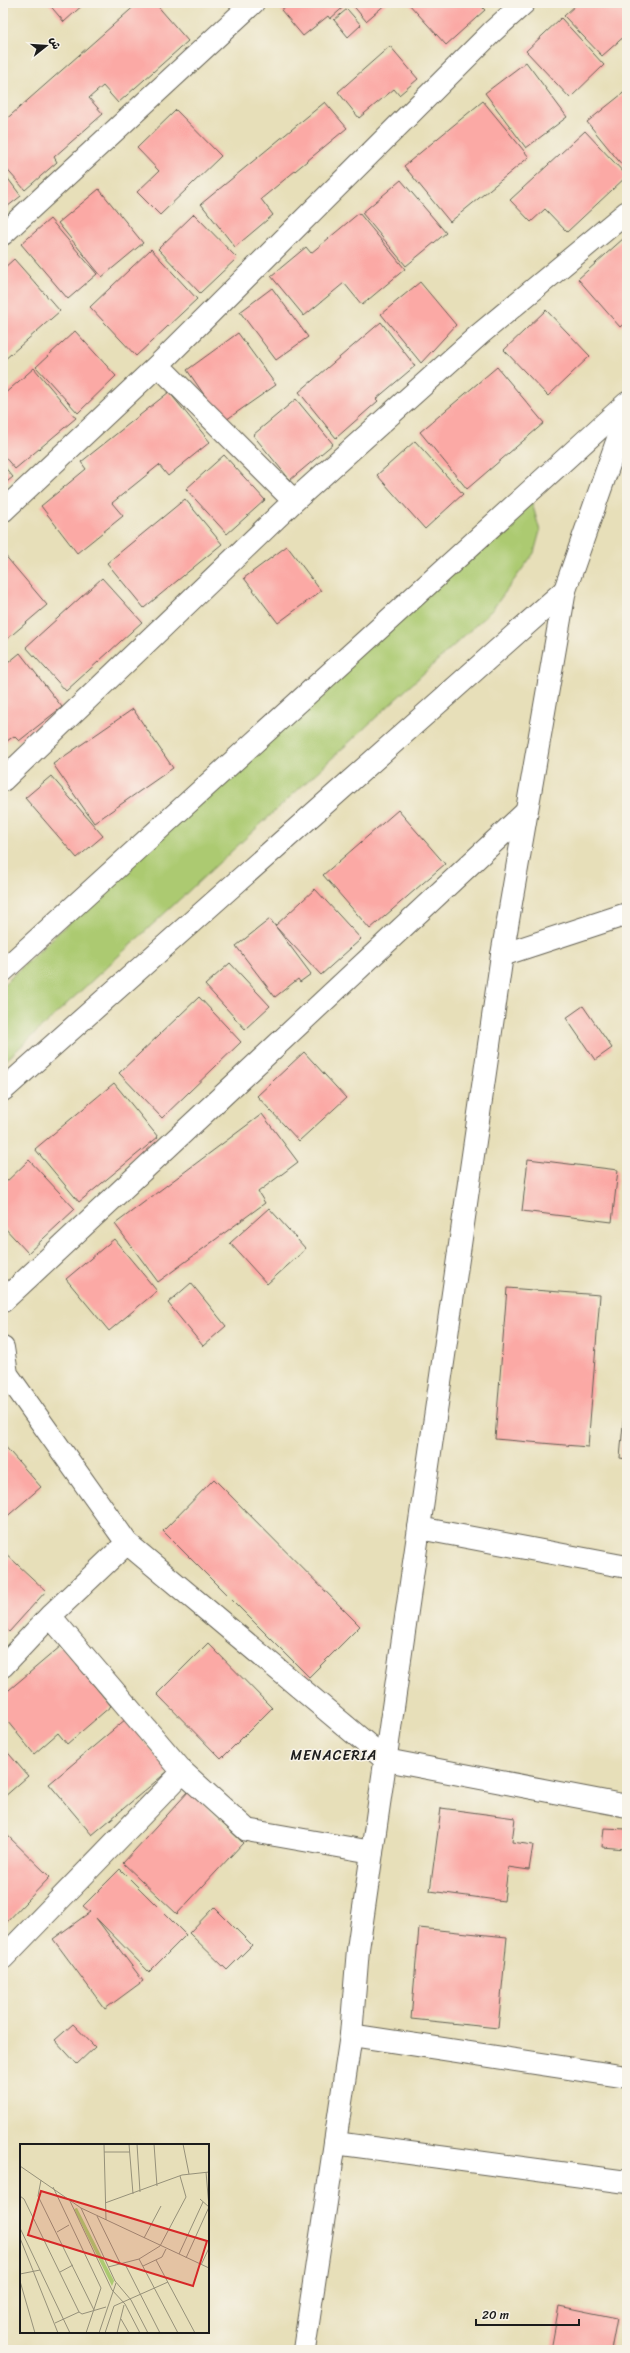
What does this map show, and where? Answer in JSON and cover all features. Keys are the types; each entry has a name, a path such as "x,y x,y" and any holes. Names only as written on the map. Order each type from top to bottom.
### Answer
{"street":[{"path":"3,234 253,3"},
{"path":"3,511 158,365 488,36 524,3"},
{"path":"3,780 294,501 480,334 627,212"},
{"path":"158,365 294,501"},
{"path":"3,971 627,403"},
{"path":"304,2350 351,2035 358,1949 502,955 565,590 627,413"},
{"path":"3,1090 565,590"},
{"path":"3,1300 526,812"},
{"path":"502,955 627,914"},
{"path":"3,1348 5,1376 127,1543 386,1760 627,1806"},
{"path":"419,1528 627,1567"},
{"path":"3,1666 50,1616 127,1543"},
{"path":"50,1616 183,1772 247,1830 372,1852"},
{"path":"3,1958 183,1772"},
{"path":"351,2035 627,2077"},
{"path":"335,2143 627,2182"}],"green space":[{"path":"515,502 532,503 540,531 534,553 492,610 3,1063 3,985"}],"building":[{"path":"48,3 85,3 64,22"},
{"path":"138,3 155,3 188,41 118,103 103,86 89,98 103,114 54,157 57,162 25,190 3,165 3,122"},
{"path":"290,3 348,3 330,19 328,16 303,36 281,10"},
{"path":"351,3 387,3 366,21"},
{"path":"408,3 478,3 485,10 446,45"},
{"path":"578,3 627,3 627,34 602,56 564,16"},
{"path":"347,9 361,25 348,37 334,20"},
{"path":"561,18 604,65 570,98 526,51"},
{"path":"390,46 418,79 399,95 394,89 359,118 338,92"},
{"path":"526,62 567,117 526,148 485,93"},
{"path":"627,90 627,171 587,122"},
{"path":"483,101 529,157 450,222 404,166"},
{"path":"325,102 347,128 261,199 273,215 235,247 201,204"},
{"path":"176,110 221,156 160,215 137,192 159,171 137,148"},
{"path":"585,131 627,176 567,232 545,209 531,222 510,200"},
{"path":"3,172 21,196 3,210"},
{"path":"401,180 446,233 406,266 362,213"},
{"path":"99,189 143,243 102,277 58,223"},
{"path":"359,213 405,269 362,305 344,283 304,316 271,276 306,247 311,253"},
{"path":"194,214 237,258 200,293 158,249"},
{"path":"50,219 97,274 68,299 21,244"},
{"path":"624,238 627,242 627,321 620,327 578,279"},
{"path":"151,249 197,299 136,356 90,307"},
{"path":"14,259 60,311 3,361 3,269"},
{"path":"420,282 456,325 421,363 381,314"},
{"path":"272,288 308,337 276,360 240,312"},
{"path":"546,310 590,356 548,396 504,350"},
{"path":"381,322 415,366 376,399 378,401 336,438 299,392"},
{"path":"75,331 116,376 78,413 36,367"},
{"path":"238,333 276,385 223,422 187,370"},
{"path":"497,367 544,423 467,489 420,432"},
{"path":"34,368 76,418 15,469 3,455 3,395"},
{"path":"169,392 210,442 168,476 159,465 112,503 123,516 77,553 41,506 86,469 81,462"},
{"path":"296,399 333,444 290,480 253,435"},
{"path":"415,441 463,494 425,529 377,475"},
{"path":"224,455 265,500 227,534 186,489"},
{"path":"3,465 13,477 3,485"},
{"path":"185,499 222,544 144,608 107,563"},
{"path":"287,546 321,591 278,623 244,578"},
{"path":"3,553 47,605 6,640 3,637"},
{"path":"102,578 142,622 66,691 26,647"},
{"path":"20,653 62,707 19,741 14,736 3,744 3,667"},
{"path":"133,709 173,768 94,823 53,764"},
{"path":"51,776 103,836 77,858 25,798"},
{"path":"398,810 445,864 370,929 323,875"},
{"path":"315,889 361,939 321,975 275,926"},
{"path":"270,919 311,974 300,982 298,979 275,997 236,946"},
{"path":"230,963 270,1006 245,1029 205,985"},
{"path":"199,997 241,1042 162,1118 119,1073"},
{"path":"583,1006 612,1048 595,1060 566,1018"},
{"path":"304,1052 346,1098 299,1141 257,1096"},
{"path":"114,1083 158,1137 79,1202 35,1149"},
{"path":"262,1114 298,1162 258,1192 265,1203 158,1282 115,1224"},
{"path":"528,1159 618,1170 612,1222 522,1211"},
{"path":"29,1160 75,1209 28,1253 3,1226 3,1185"},
{"path":"269,1208 306,1249 267,1284 230,1243"},
{"path":"114,1239 157,1291 109,1331 66,1279"},
{"path":"191,1283 226,1326 203,1346 168,1303"},
{"path":"507,1288 600,1295 588,1447 495,1439"},
{"path":"627,1390 627,1459 620,1458"},
{"path":"3,1444 41,1487 3,1520"},
{"path":"214,1479 360,1626 309,1677 163,1531"},
{"path":"3,1551 46,1591 9,1632 7,1630 3,1635"},
{"path":"208,1643 272,1708 221,1759 157,1694"},
{"path":"61,1646 111,1706 67,1744 58,1733 34,1754 3,1716 3,1695"},
{"path":"126,1719 168,1771 92,1835 49,1784"},
{"path":"3,1747 28,1776 3,1798"},
{"path":"189,1791 243,1843 177,1914 123,1863"},
{"path":"441,1808 515,1818 512,1842 533,1845 529,1870 508,1867 504,1901 430,1891"},
{"path":"604,1828 626,1829 625,1849 602,1847"},
{"path":"3,1831 50,1877 3,1926"},
{"path":"120,1869 186,1935 149,1972 96,1918 143,1981 105,2009 53,1939 90,1912 83,1906"},
{"path":"214,1907 252,1945 227,1970 189,1933"},
{"path":"419,1928 507,1937 498,2028 411,2019"},
{"path":"73,2024 95,2047 77,2064 55,2040"},
{"path":"559,2306 617,2318 611,2350 551,2350"}],"district":[{"name":"MENACERIA","path":"334,1755"}]}
